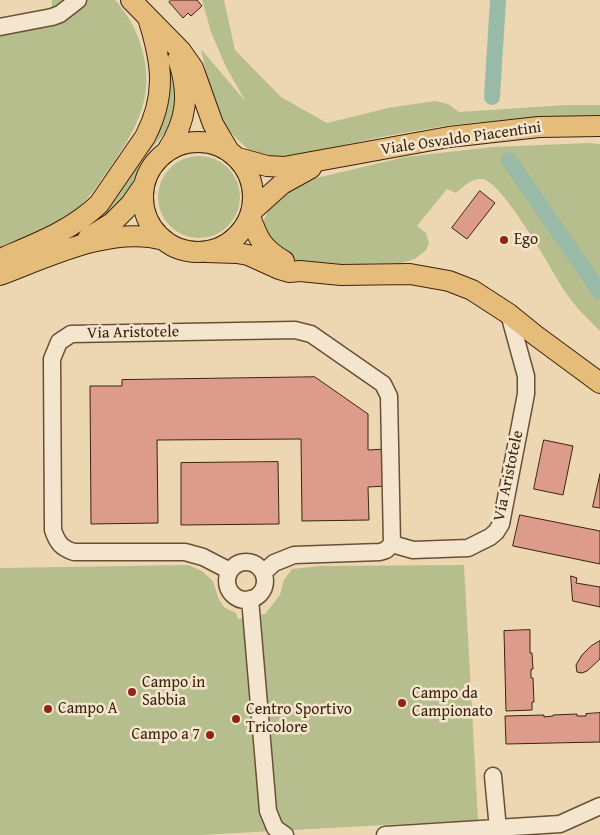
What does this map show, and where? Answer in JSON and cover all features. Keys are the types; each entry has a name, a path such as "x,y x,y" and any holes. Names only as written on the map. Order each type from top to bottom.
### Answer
{"main road":[{"path":"131,0 182,51 193,68 213,124 249,174 252,182 254,201 245,227 232,240 217,249 206,252"},
{"path":"0,259 57,234 89,213 99,204 146,137 158,103 161,67 148,18"},
{"path":"78,246 112,223 131,204 144,185 152,166 167,151 179,130 186,103 182,70 168,39"},
{"name":"Viale Osvaldo Piacentini","path":"234,154 267,166 284,167 449,137 539,127 600,126"},
{"path":"167,151 193,141 212,143 234,154"},
{"name":"Viale Osvaldo Piacentini","path":"251,214 282,184 324,161"},
{"path":"144,185 143,198 146,216 155,232 179,249 206,252 237,252 289,272 300,271 341,275 422,275 449,281 472,290 509,314 600,383"},
{"path":"251,214 261,243 266,249 300,271"},
{"path":"0,275 78,246 130,236 146,236 164,240"}],"street":[{"path":"0,27 52,18 78,0"},
{"name":"Via Aristotele","path":"230,571 203,557 184,552 74,552 59,544 53,530 52,359 59,342 71,334 295,330 312,334 383,384 387,390 389,396 392,544 413,550 468,548 490,537 501,524 526,394 526,376 509,314"},
{"path":"264,572 274,563 294,555 380,552 386,550 392,544"},
{"path":"250,562 256,564 264,572 266,578 264,589 255,598 238,598 229,589 228,576 230,571 239,563 250,562"},
{"path":"250,599 268,811 275,828 285,835"},
{"path":"493,776 498,828"},
{"path":"385,835 560,824 598,811"}],"green space":[{"path":"52,0 115,0 117,2 132,25 142,48 146,66 144,100 132,132 122,149 96,188 83,203 69,215 51,226 0,247 0,27 52,18"},
{"path":"202,0 224,0 235,50 281,97 327,123 388,108 435,101 448,104 459,112 566,105 600,105 600,115 541,117 450,125 381,137 292,156 269,156 250,151 222,121 210,91 201,49 246,102 226,67 211,32"},
{"path":"171,62 177,102 168,129 141,161 128,195 102,219 74,233 99,214"},
{"path":"600,144 600,331 568,296 503,195 492,184 483,179 472,181 456,193 447,189 417,226 426,233 429,243 426,250 415,259 401,263 314,265 289,259 268,243 262,225 269,208 286,191 312,179 405,157 492,147"},
{"path":"199,156 215,159 228,168 237,181 240,197 237,213 228,226 215,235 199,238 183,235 170,226 161,213 158,197 161,181 170,168 183,159"},
{"name":"Centro Sportivo Tricolore","path":"188,565 202,571 213,581 219,600 225,608 236,613 238,619 265,614 280,595 284,580 292,569 320,566 464,565 478,820 200,835 0,835 0,568"}],"building":[{"path":"171,0 197,0 202,6 191,16 188,13 183,18 169,2"},
{"path":"480,191 495,203 467,239 452,228"},
{"path":"315,377 368,414 368,450 386,449 386,486 368,487 369,520 302,521 301,439 157,440 158,523 91,524 90,386 122,386 122,380"},
{"path":"544,440 573,446 563,495 534,489"},
{"path":"278,462 279,524 181,525 181,463"},
{"path":"600,474 600,508 593,507"},
{"path":"520,515 600,531 600,564 513,546"},
{"path":"571,576 577,578 576,583 600,587 600,607 573,601"},
{"path":"530,630 530,653 532,653 533,669 531,669 531,678 533,678 534,702 532,702 532,710 506,711 504,631"},
{"path":"600,641 600,659 587,671 577,672 576,665 582,655 591,646"},
{"path":"600,713 600,742 506,744 505,716 544,715 544,717 577,714 577,716 586,716 586,714"}],"waterway":[{"path":"492,97 498,0"},
{"path":"509,160 600,292"}],"place":[{"name":"Ego","path":"504,240"},
{"name":"Campo in Sabbia","path":"132,692"},
{"name":"Campo da Campionato","path":"402,703"},
{"name":"Campo A","path":"48,709"},
{"name":"Centro Sportivo Tricolore","path":"236,719"},
{"name":"Campo a 7","path":"210,735"}]}
